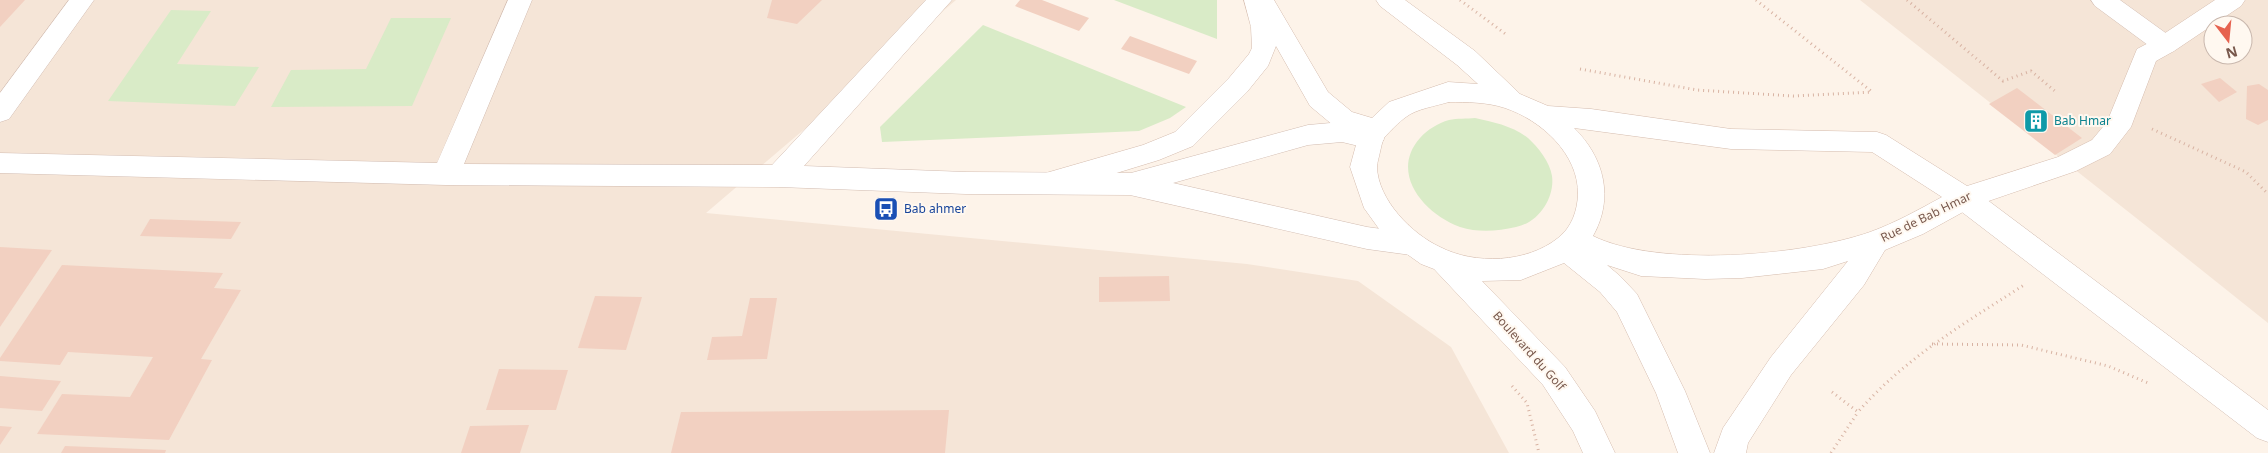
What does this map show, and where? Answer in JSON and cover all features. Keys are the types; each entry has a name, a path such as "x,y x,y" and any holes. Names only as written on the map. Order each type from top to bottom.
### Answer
{"street":[{"path":"0,112 82,0"},
{"path":"446,174 520,0"},
{"path":"779,176 856,88 940,0"},
{"path":"1048,183 1150,153 1184,139 1238,85 1259,59 1264,48 1263,27 1256,0"},
{"path":"1262,0 1320,98 1343,119 1373,134"},
{"path":"1388,0 1466,58 1512,100 1542,116 1559,129 1574,145 1584,162 1590,180 1592,212 1587,223 1569,244 1543,262 1517,269 1473,269 1444,261 1411,244 1383,218 1367,188 1364,168 1373,134 1384,119 1400,108 1419,98 1434,94 1480,93 1512,100"},
{"path":"2103,0 2165,45"},
{"name":"Rue de Bab Hmar","path":"1569,244 1641,264 1704,267 1742,266 1823,257 1875,242 1913,226 1964,198 2067,164 2101,147 2118,126 2146,55 2165,45 2233,0"},
{"path":"1542,116 1591,119 1731,138 1877,142 1964,198 2268,428"},
{"path":"1130,184 1308,135 1342,132 1373,134"},
{"path":"0,163 446,174 779,176 966,183 1130,184 1366,238 1411,244"},
{"path":"1730,453 1734,438 1781,366 1854,276 1875,242"},
{"path":"1569,244 1627,303 1670,391 1694,453"},
{"name":"Boulevard du Golf","path":"1444,261 1554,376 1584,421 1599,453"}],"path":[{"path":"1460,0 1508,35"},
{"path":"1580,68 1697,90 1793,96 1872,92 1756,0"},
{"path":"1908,0 2003,82 2031,71 2056,92"},
{"path":"2123,115 2246,172 2268,194"},
{"path":"1831,453 1870,396 1932,344 2029,282"},
{"path":"1932,344 2021,345 2108,366 2172,392 2196,374"},
{"path":"1508,380 1527,403 1540,453"},
{"path":"1832,392 1858,412"}],"shaded area":[{"path":"0,0 956,0 706,213 1247,264 1358,281 1451,347 1509,453 0,453"},
{"path":"1860,0 2268,0 2268,323 2159,236"}],"green space":[{"path":"1114,0 1217,0 1217,39"},
{"path":"171,10 211,11 177,64 259,67 235,106 108,101"},
{"path":"391,18 451,18 412,106 271,107 291,70 366,69"},
{"path":"983,25 1186,107 1170,118 1139,131 882,142 880,127"},
{"path":"1475,118 1516,130 1536,146 1549,165 1552,184 1548,201 1538,215 1524,225 1488,231 1460,227 1434,213 1415,191 1408,165 1411,151 1420,138 1433,127 1445,121"}],"building":[{"path":"0,0 25,0 0,27"},
{"path":"772,0 822,0 797,24 767,18"},
{"path":"1020,0 1042,0 1089,18 1079,31 1015,6"},
{"path":"1130,36 1197,61 1189,74 1121,49"},
{"path":"2220,78 2237,92 2219,102 2201,84"},
{"path":"2259,84 2268,90 2268,120 2258,125 2246,119 2247,86"},
{"name":"Bab Hmar","path":"2017,88 2082,138 2055,155 1989,104"},
{"path":"150,219 241,222 231,239 140,236"},
{"path":"0,247 52,250 0,327"},
{"path":"62,265 223,273 214,288 241,290 201,359 212,360 169,440 37,434 62,394 130,397 153,357 68,352 60,365 0,361 0,358"},
{"path":"1169,276 1170,301 1099,302 1099,277"},
{"path":"595,296 642,297 626,350 578,348"},
{"path":"750,298 777,298 767,359 707,360 712,337 742,336"},
{"path":"499,369 568,370 556,410 486,410"},
{"path":"0,376 61,381 42,411 0,408"},
{"path":"949,410 945,453 671,453 681,412"},
{"path":"529,425 520,453 461,453 470,426"},
{"path":"0,426 12,427 0,445"},
{"path":"65,446 166,450 165,453 61,453"}],"place":[{"name":"Bab Hmar","path":"2036,121"},
{"name":"Bab ahmer","path":"886,209"}]}
